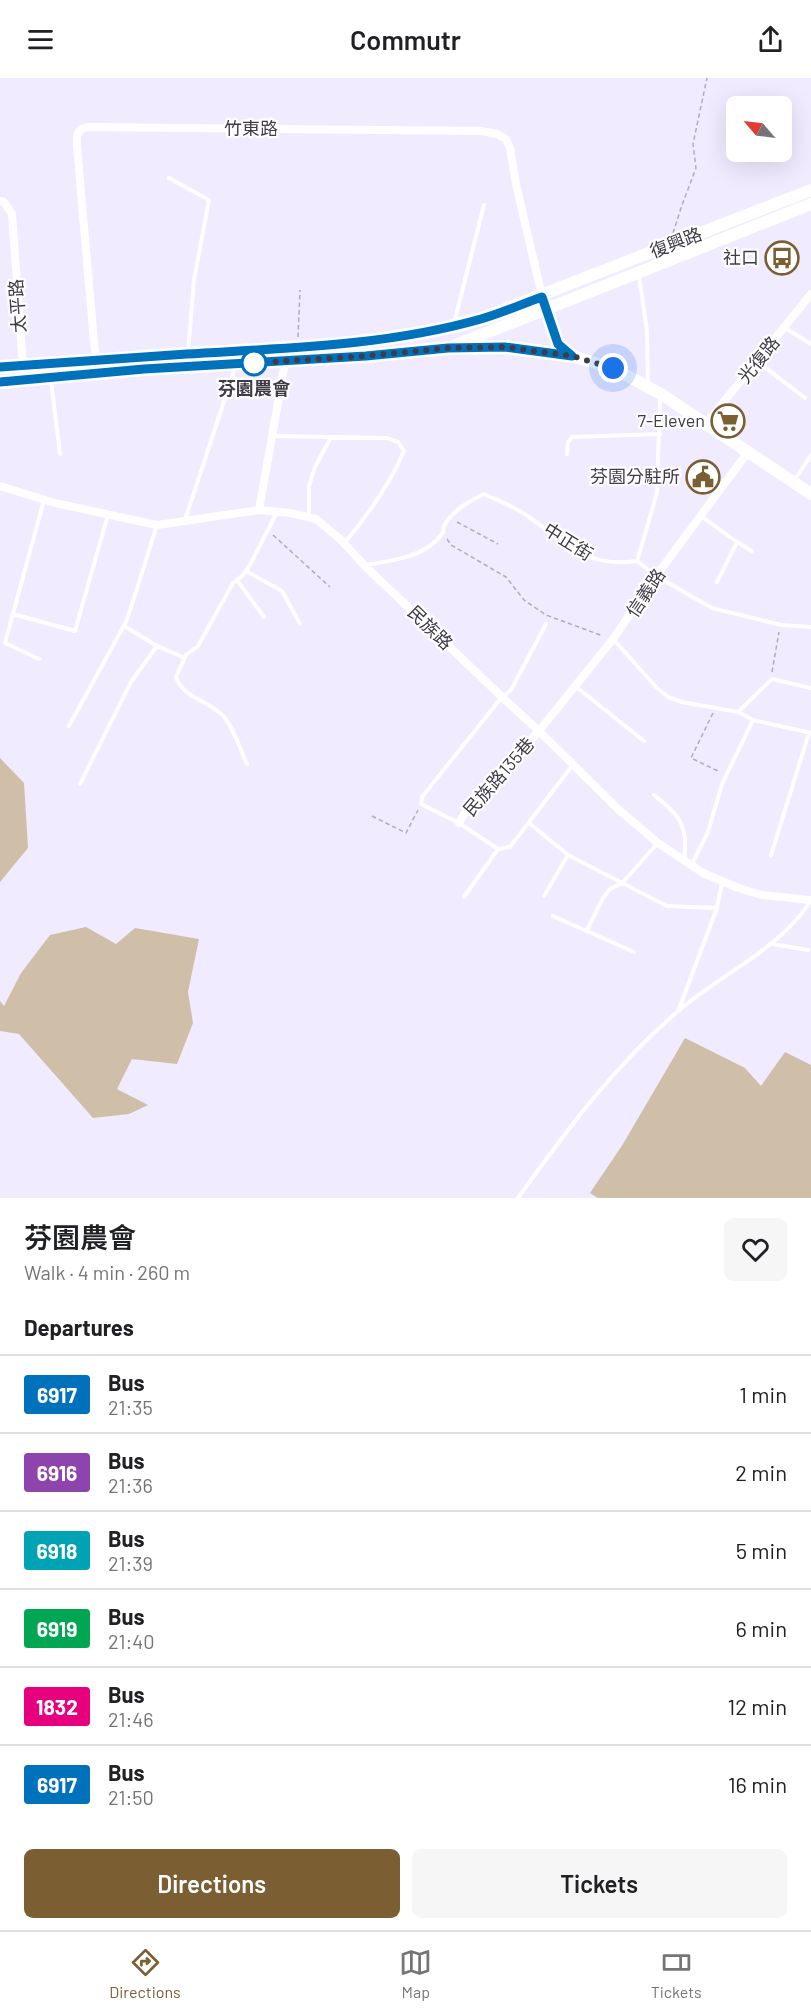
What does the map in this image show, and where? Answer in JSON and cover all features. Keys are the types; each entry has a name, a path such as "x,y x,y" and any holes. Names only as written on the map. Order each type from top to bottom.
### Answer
{"main road":[{"name":"復興路","path":"290,352 380,340 482,318 542,297 811,190"},
{"name":"復興路","path":"448,348 811,204"},
{"path":"542,297 558,344 572,356"},
{"path":"0,382 97,374 188,360 290,352 366,356 448,348 505,347 572,356 613,368 649,387 811,494"},
{"path":"0,367 96,360 188,360 237,364 290,352"}],"street":[{"name":"竹東路","path":"97,374 77,146 77,135 81,129 88,127 481,131 497,134 506,139 510,148 542,297"},
{"name":"太平路","path":"0,201 4,202 12,214 22,366 25,380"},
{"name":"光復路","path":"705,425 811,294"},
{"path":"259,510 290,352"},
{"name":"信義路","path":"539,731 614,639 656,576 748,452"},
{"name":"民族路","path":"0,486 44,500 157,525 259,510 316,519 344,543 501,698 658,843 703,873 723,881 761,895 811,900"},
{"name":"民族路135巷","path":"459,823 464,814 539,731"}],"lane":[{"path":"169,178 209,200 194,280 188,360"},
{"path":"454,325 484,205"},
{"path":"639,273 647,331 649,387"},
{"path":"785,328 811,344"},
{"path":"757,361 806,398"},
{"path":"185,521 237,364"},
{"path":"51,377 60,454"},
{"path":"660,394 657,493 637,561 656,576 712,608 781,625 811,627"},
{"path":"567,454 568,442 572,437 660,434"},
{"path":"272,436 387,438 398,442 404,451 397,466 365,519 344,543"},
{"path":"309,517 309,486 315,467 331,437"},
{"path":"794,482 811,455"},
{"name":"中正街","path":"443,533 450,518 467,502 484,494 527,515 568,546 601,562 618,564 637,561"},
{"path":"39,659 5,643 44,500"},
{"path":"124,626 157,646 183,657 186,655 198,646 233,583 246,571 278,512"},
{"path":"13,614 75,631 109,514"},
{"path":"701,516 737,543 752,551"},
{"path":"69,726 124,626 157,525"},
{"path":"365,566 410,556 428,547 443,533"},
{"path":"717,582 737,543"},
{"path":"246,571 282,591 300,624"},
{"path":"237,580 264,617"},
{"path":"546,624 511,690 501,698 422,797 422,804 459,823 498,849 510,847 572,765"},
{"path":"614,639 656,687 668,697 682,702 738,712 753,720 810,733 771,855"},
{"path":"80,784 131,682 157,646"},
{"path":"186,655 176,677 178,682 191,696 224,716 234,732 247,764"},
{"path":"738,712 771,679 811,688"},
{"path":"575,686 644,741"},
{"path":"688,863 708,832 722,784 753,720"},
{"path":"654,795 680,818 688,863"},
{"path":"529,823 568,855 666,906 717,908"},
{"path":"587,930 610,889 622,883 658,843"},
{"path":"464,897 498,849"},
{"path":"544,896 568,855"},
{"path":"679,1010 717,908 723,881"},
{"path":"518,1198 574,1120 640,1046 679,1010 772,943 802,914 811,900"},
{"path":"553,916 634,952"},
{"path":"772,943 808,951"}],"path":[{"path":"669,245 696,168 693,144 707,78"},
{"path":"290,352 300,290"},
{"path":"450,518 498,544"},
{"path":"268,530 330,587"},
{"path":"443,533 451,545 506,577 524,600 546,615 614,639"},
{"path":"771,679 781,625"},
{"path":"716,707 691,758 726,775"},
{"path":"372,816 406,833 422,804"}],"shaded area":[{"path":"0,758 24,783 28,848 0,882"},
{"path":"86,927 116,944 135,928 199,939 188,992 193,1023 177,1064 132,1059 117,1089 148,1105 129,1114 93,1118 19,1034 0,1031 0,1001 4,1006 21,973 50,935"},
{"path":"685,1038 745,1068 761,1086 785,1052 811,1065 811,1198 598,1198 590,1193 623,1144"}],"bus line":[{"name":"6917","path":"0,367 287,349 380,340 482,318 542,297 558,344 572,356 505,347 448,348 366,356 144,369 0,382"}],"place":[{"name":"社口","path":"782,258"},
{"name":"芬園農會","path":"254,363"},
{"name":"7-Eleven","path":"728,421"},
{"name":"芬園分駐所","path":"703,477"}],"route":[{"path":"254,363 448,348 505,347 572,356 613,368"}]}
